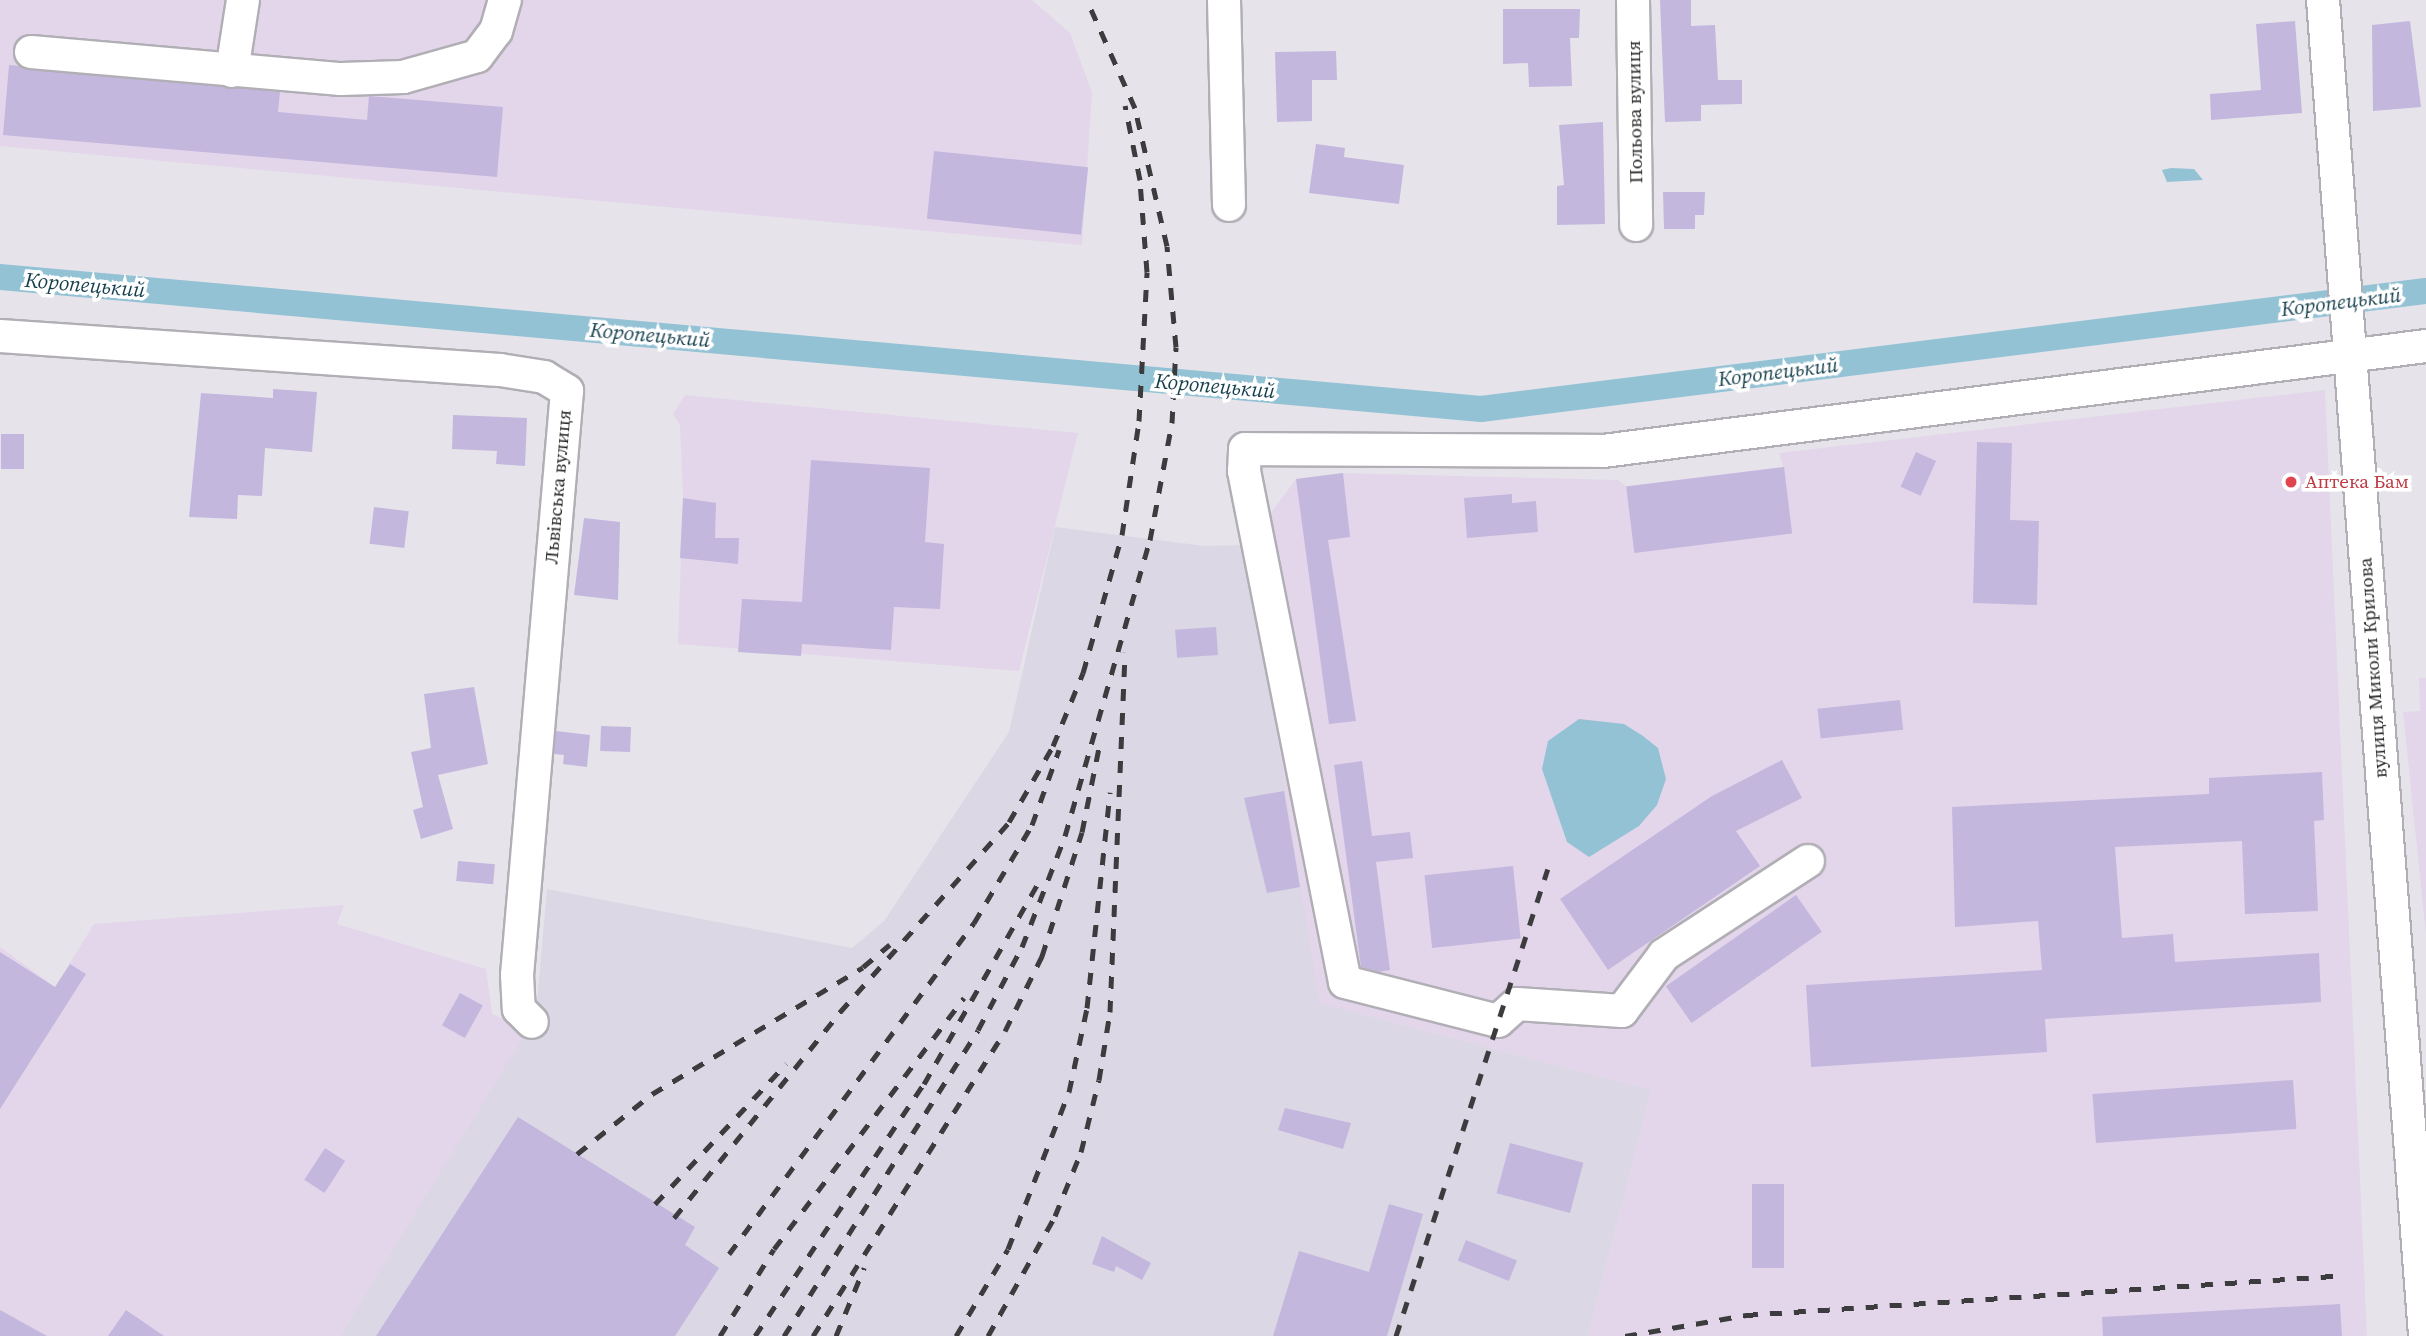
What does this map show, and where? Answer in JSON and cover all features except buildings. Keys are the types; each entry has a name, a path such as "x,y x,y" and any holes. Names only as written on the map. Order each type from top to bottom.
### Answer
{"street":[{"path":"232,71 243,0"},
{"path":"32,52 341,79 448,68 477,56 496,31 505,0"},
{"path":"1224,0 1229,205"},
{"name":"Польова вулиця","path":"1633,0 1636,225"},
{"name":"вулиця Миколи Крилова","path":"2323,0 2340,269 2426,1336"},
{"name":"Львівська вулиця","path":"0,336 500,370 544,377 567,391 517,975 519,1009 532,1022"},
{"path":"1808,861 1664,955 1622,1011 1517,1004 1498,1021 1345,982 1244,471 1245,449 1603,451 2347,342 2426,346"}],"shaded area":[{"path":"0,0 1032,0 1070,33 1092,92 1082,245 0,146"},
{"path":"2325,390 2367,1336 1588,1336 1651,1090 1319,1003 1247,545 1296,479 1343,473 1618,480 1626,486 1783,467 1779,453"},
{"path":"685,395 1078,433 1019,671 678,644 683,498 680,425 673,414"},
{"path":"1055,527 1205,546 1247,545 1320,1003 1651,1090 1588,1336 340,1336 536,1013 547,889 852,948 884,921 1009,732"},
{"path":"2419,678 2426,678 2426,935 2403,712 2420,711"},
{"path":"344,905 337,924 486,969 492,1014 528,1030 340,1336 0,1336 0,947 55,987 94,924"}],"water":[{"path":"2194,169 2203,180 2167,182 2162,170"},
{"path":"1579,719 1624,724 1643,736 1658,748 1666,779 1657,805 1639,826 1589,857 1567,842 1542,769 1548,741"}],"waterway":[{"name":"Коропецький","path":"0,277 1481,409 2426,291"}],"railway":[{"path":"784,1336 978,1030 1022,947 1065,836 1150,540 1172,423 1176,347 1167,246 1135,108 1087,0"},
{"path":"674,1218 840,1012 1009,822 1053,746 1083,673 1122,535 1139,421 1147,272 1140,180 1125,105"},
{"path":"988,1336 1055,1216 1081,1152 1099,1080 1110,1012 1125,652"},
{"path":"813,1336 1005,1031 1042,956 1082,832 1100,743"},
{"path":"729,1254 974,923 1032,825 1059,750"},
{"path":"956,1336 1008,1249 1069,1092 1087,1008 1110,792"},
{"path":"1396,1336 1548,869"},
{"path":"755,1336 924,1084 1037,885"},
{"path":"577,1154 652,1094 863,967 890,944"},
{"path":"720,1336 774,1249 964,998"},
{"path":"655,1204 786,1064"},
{"path":"836,1336 864,1268"},
{"path":"1625,1336 1746,1315 2333,1276"}],"place":[{"name":"Аптека Бам","path":"2291,482"}]}
